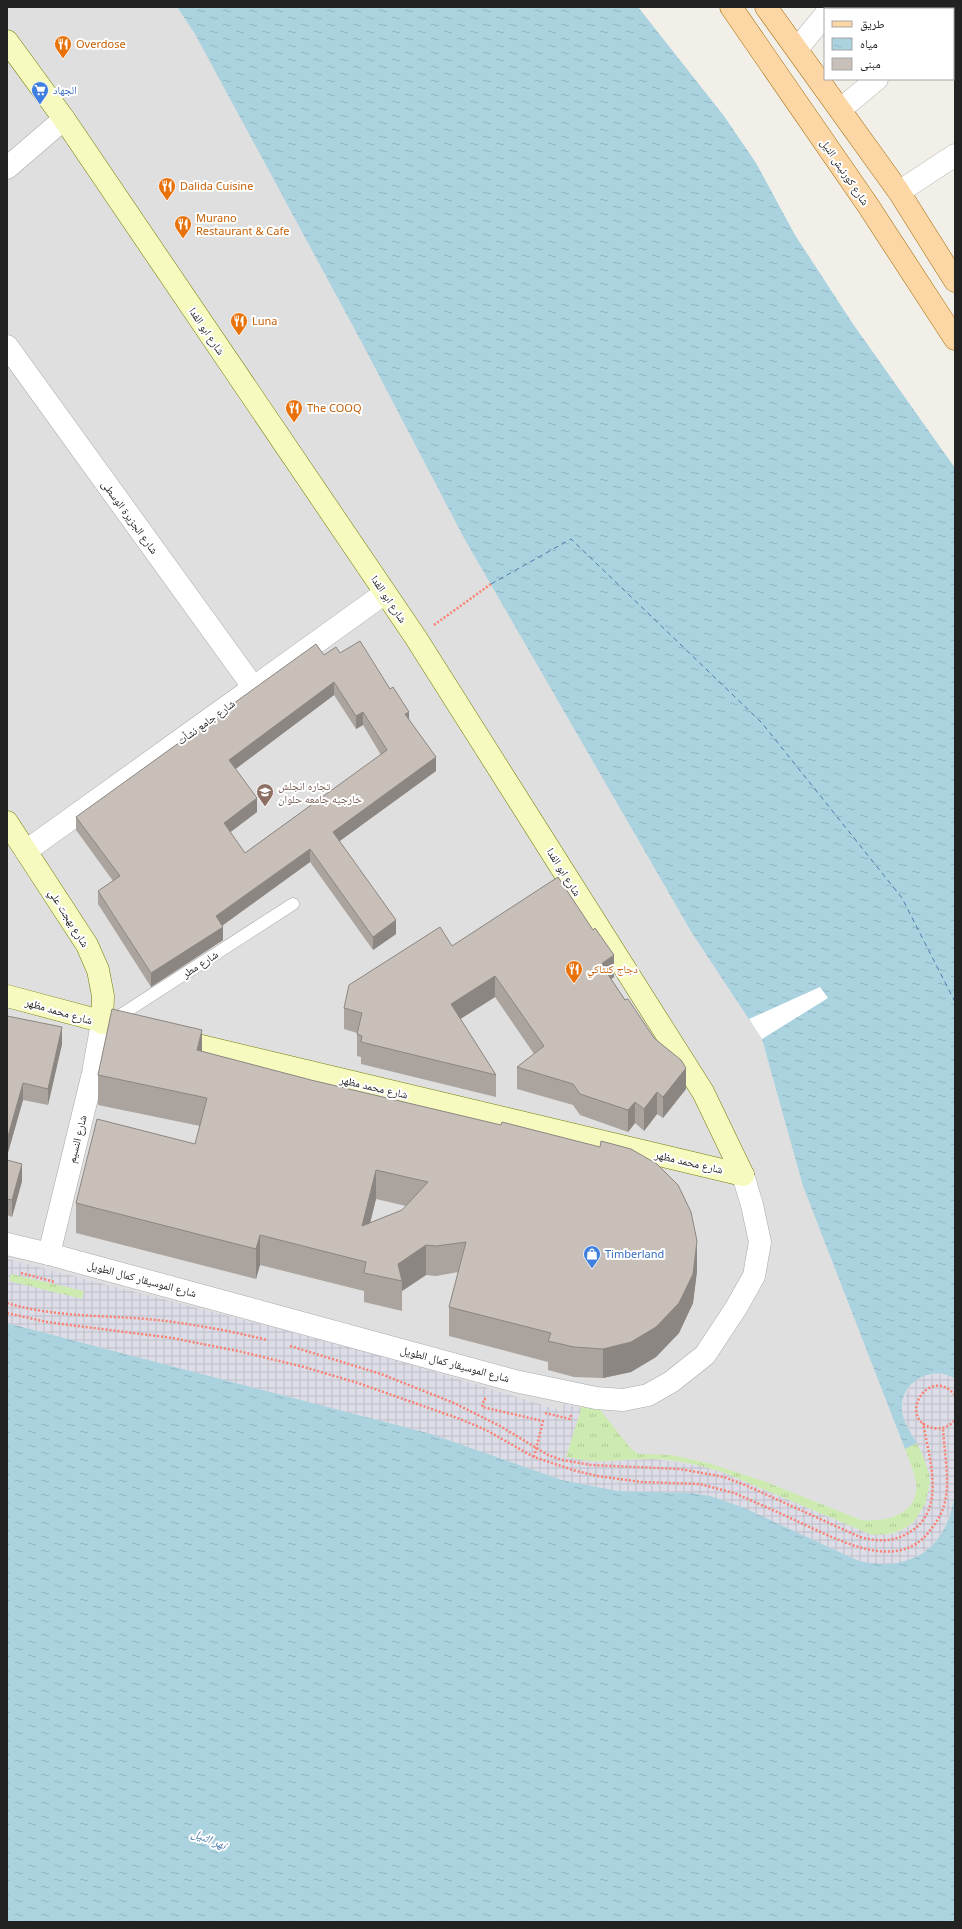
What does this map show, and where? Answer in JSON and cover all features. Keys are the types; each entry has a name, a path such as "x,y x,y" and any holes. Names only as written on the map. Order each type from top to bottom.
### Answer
{"main road":[{"name":"شارع كورنيش النيل","path":"731,7 867,204 955,339"},
{"path":"766,7 798,49 899,192 955,281"}],"street":[{"path":"798,49 824,16"},
{"name":"شارع ابو الفدا","path":"7,41 64,119 416,638 703,1092 742,1175"},
{"path":"841,109 876,80"},
{"path":"7,168 64,119"},
{"path":"899,192 955,155"},
{"name":"شارع الجزيرة الوسطى","path":"9,353 254,688"},
{"name":"شارع جامع نشأت","path":"26,851 385,593"},
{"name":"شارع بهجت علي","path":"7,822 87,945 98,970 103,996 104,1023"},
{"name":"شارع محمد مظهر","path":"7,996 104,1023 742,1175"},
{"name":"شارع النسيم","path":"49,1254 104,1023"},
{"name":"شارع الموسيقار كمال الطويل","path":"7,1244 49,1254 514,1381 576,1394 622,1400 648,1395 671,1382 704,1355 736,1308 754,1276 760,1242 752,1205 742,1175"}],"lane":[{"name":"شارع مطر","path":"104,1023 293,904"}],"path":[{"path":"416,638 491,584"},
{"path":"7,1303 49,1313 81,1317 179,1323 230,1331 272,1340"},
{"path":"7,1313 47,1322 172,1338 238,1351 304,1367 365,1385 460,1419 486,1430 534,1457 555,1465 598,1476 641,1482 685,1482 717,1487 734,1493 843,1542 872,1550 886,1552 900,1550 913,1545 925,1537 941,1514 945,1501 946,1487 943,1428"},
{"path":"286,1344 381,1374 454,1403 500,1426 548,1455 576,1463 680,1469 724,1477 860,1537 874,1541 888,1541 902,1537 914,1529 924,1519 931,1506 933,1492 932,1474 923,1423 916,1411 918,1397 923,1392 936,1386 949,1389 955,1395"},
{"path":"541,1412 570,1419 576,1394"},
{"path":"491,1400 484,1398 482,1407 543,1421 534,1457"},
{"path":"923,1423 936,1429 943,1428 955,1420"}],"shaded area":[{"path":"7,7 374,7 955,974 955,1922 7,1922"},
{"path":"7,1259 381,1355 562,1411 564,1404 581,1409 566,1457 593,1462 654,1459 700,1466 722,1472 872,1535 894,1534 905,1529 914,1522 925,1504 930,1483 929,1473 922,1453 903,1418 903,1400 911,1384 918,1379 927,1375 944,1374 955,1379 954,1502 942,1533 930,1547 914,1558 896,1565 877,1565 859,1561 742,1507 710,1496 692,1493 617,1491 562,1480 431,1434 7,1323","holes":["11,1274 84,1291 82,1299 9,1281"]}],"green space":[{"path":"11,1273 84,1291 82,1299 9,1281"},
{"path":"584,1397 597,1406 631,1449 639,1454 671,1455 708,1463 766,1482 861,1520 870,1521 890,1518 907,1509 913,1502 916,1493 916,1482 905,1449 917,1443 926,1461 929,1472 930,1486 928,1498 917,1518 908,1526 885,1534 872,1535 722,1472 705,1467 679,1461 661,1459 587,1461 566,1457"}],"water":[{"path":"177,7 638,7 724,116 756,163 795,235 853,324 955,468 955,1379 946,1375 928,1375 920,1378 906,1391 903,1399 902,1413 907,1427 917,1443 905,1449 803,1186 762,1039 692,933 464,538 361,341 195,34"},
{"name":"نهر النيل","path":"7,1323 431,1434 562,1480 617,1491 692,1493 710,1496 742,1507 859,1561 878,1564 896,1563 911,1559 925,1552 936,1541 945,1528 951,1511 955,1492 955,1922 7,1922"}],"pier":[{"path":"820,987 828,998 762,1039 749,1019"}],"building":[{"path":"360,641 390,689 393,687 409,712 405,714 436,757 333,832 396,920 373,937 310,849 216,916 223,927 151,973 98,891 120,876 76,817 316,644 324,655 336,647 340,653","holes":["334,682 356,716 363,712 387,750 245,853 224,823 257,798 229,760"]},
{"path":"558,877 593,930 595,928 614,955 601,964 625,1000 628,999 654,1038 681,1060 686,1068 663,1097 657,1092 644,1109 635,1102 628,1110 580,1094 573,1084 517,1067 544,1046 495,976 451,1004 496,1075 361,1042 362,1036 357,1034 362,1013 344,1008 349,985 440,927 452,946"},
{"path":"112,1009 202,1030 197,1050 311,1080 501,1125 502,1122 600,1147 601,1141 631,1149 657,1164 678,1185 691,1212 697,1241 693,1274 679,1303 656,1327 631,1342 603,1349 574,1347 548,1341 551,1333 449,1307 466,1242 436,1246 426,1245 398,1264 402,1281 364,1273 366,1262 260,1235 256,1249 76,1203 97,1119 195,1144 207,1098 98,1075","holes":["376,1170 428,1182 402,1210 362,1226"]},
{"path":"7,1016 62,1027 48,1089 23,1083 7,1140"},
{"path":"7,1160 22,1164 12,1200 7,1199"}],"ferry route":[{"path":"491,584 571,539 762,723 902,898 955,1002"}],"place":[{"name":"Overdose","path":"63,59"},
{"name":"الجهاد","path":"40,105"},
{"name":"Dalida Cuisine","path":"167,201"},
{"name":"Murano Restaurant & Cafe","path":"183,239"},
{"name":"Luna","path":"239,336"},
{"name":"The COOQ","path":"294,423"},
{"name":"تجاره انجلش خارجيه جامعه حلوان","path":"265,807"},
{"name":"دجاج كنتاكي","path":"574,984"},
{"name":"Timberland","path":"592,1269"}]}
